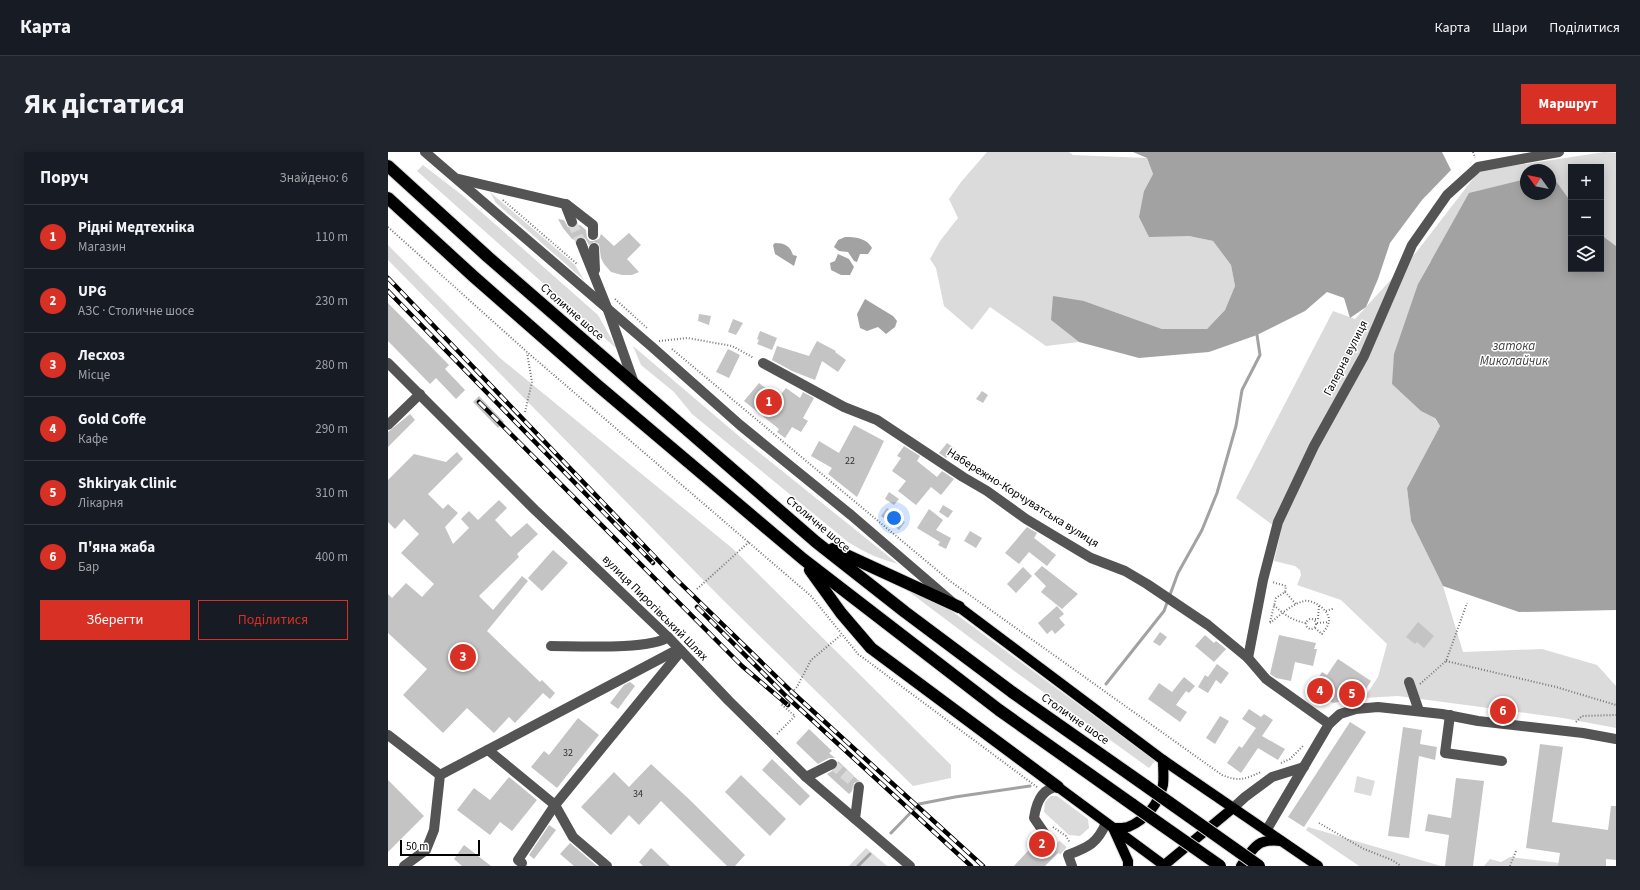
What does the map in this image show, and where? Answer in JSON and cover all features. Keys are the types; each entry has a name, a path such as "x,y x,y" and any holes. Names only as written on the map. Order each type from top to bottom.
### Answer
{"highway":[{"name":"Столичне шосе","path":"388,166 488,257 816,542 911,617 1012,692 1259,866"},
{"path":"388,198 473,276 596,384 803,559 999,710 1220,866"},
{"path":"816,542 959,607"},
{"path":"803,559 841,613 871,648 1058,788"}],"main road":[{"path":"959,607 1163,760 1318,866"},
{"path":"1110,825 1127,827 1136,823 1157,802 1163,784 1163,760"},
{"path":"1058,788 1164,866 1233,808"},
{"path":"1110,825 1128,861 1128,866"},
{"path":"1241,866 1253,849 1260,843 1269,840 1281,841"}],"street":[{"path":"426,152 651,346 740,426 851,515 959,607"},
{"name":"Галерна вулиця","path":"1248,658 1263,580 1278,522 1314,446 1364,356 1412,245 1447,195 1478,167 1559,152"},
{"path":"457,179 565,204 593,225 593,235"},
{"path":"565,204 572,222"},
{"path":"581,243 608,310 635,386"},
{"path":"594,248 595,278"},
{"name":"вулиця Пирогівський Шлях","path":"388,363 535,510 668,637 806,777 910,866"},
{"name":"Набережно-Корчуватська вулиця","path":"762,363 844,407 878,420 963,477 987,491 1026,519 1091,558 1125,571 1164,595 1208,625 1248,658 1266,679 1329,724"},
{"path":"388,425 420,394"},
{"path":"551,646 645,645 663,641 668,637"},
{"path":"440,775 673,652 681,651"},
{"path":"517,863 555,805 681,651"},
{"path":"1410,687 1419,711"},
{"path":"1266,831 1329,724 1340,714 1356,709 1378,707 1419,711 1478,721 1616,739"},
{"path":"1450,716 1445,753 1502,761"},
{"path":"388,735 440,775"},
{"path":"488,750 555,805 573,837 607,866"},
{"path":"806,777 832,764"},
{"path":"1233,808 1272,777 1304,767"},
{"path":"404,866 426,850 434,830 440,775"},
{"path":"855,819 860,787"},
{"path":"1048,830 1034,818 1035,809 1043,792 1050,788 1058,788"},
{"path":"1072,866 1071,854 1085,849 1094,843 1110,825"}],"path":[{"path":"501,198 577,264"},
{"path":"388,227 527,352 811,596 841,635 858,654 1043,792"},
{"path":"615,299 649,330"},
{"path":"655,335 950,581 1222,775 1232,779 1244,780 1264,771"},
{"path":"651,346 661,340 688,338 732,346 762,363"},
{"path":"525,412 532,382 527,352"},
{"path":"697,589 749,542"},
{"path":"1263,580 1286,586 1285,592 1276,598 1274,605 1270,623 1283,614 1296,604 1305,600 1312,601 1326,611 1329,616 1329,622 1322,634 1315,628 1308,628 1306,623 1292,619 1283,614 1274,605"},
{"path":"1285,592 1296,604"},
{"path":"1410,687 1446,661 1467,603"},
{"path":"1306,623 1308,619 1318,619 1319,605"},
{"path":"1326,611 1332,609 1333,606"},
{"path":"1313,619 1317,623 1329,622"},
{"path":"1315,628 1317,623"},
{"path":"770,741 795,716 781,704 797,686 811,660 841,635"},
{"path":"1446,661 1556,687 1616,705"},
{"path":"1575,723 1582,716 1616,714"},
{"path":"1276,765 1290,759 1303,747 1306,740"},
{"path":"1319,823 1364,849 1392,860 1401,866"},
{"path":"1048,830 1066,836 1071,854"},
{"path":"1510,866 1516,851"},
{"path":"1512,861 1513,866"}],"shaded area":[{"path":"987,152 1069,152 1073,155 1147,158 1153,174 1144,191 1149,236 1189,236 1213,241 1231,265 1235,286 1225,310 1207,329 1162,329 1084,301 1051,320 1079,342 1046,346 990,307 972,330 944,306 936,268 930,259 940,241 958,218 949,199 961,182"},
{"path":"1604,152 1616,153 1616,277 1604,251 1604,164 1568,164 1568,227 1460,233 1430,262 1418,284 1435,419 1440,426 1407,488 1411,521 1443,586 1463,652 1542,649 1597,665 1616,686 1616,728 1563,718 1398,696 1364,698 1378,677 1387,644 1341,600 1297,585 1301,575 1300,570 1295,566 1274,561 1281,531 1236,498 1333,311 1355,319 1418,250 1479,171 1520,165 1520,200 1556,200 1556,164 1525,164"},
{"path":"423,165 462,195 598,315 617,349 417,171"},
{"path":"490,192 575,265 584,280 496,203"},
{"path":"388,245 500,358 732,548 951,765 951,778 913,786 723,600 388,260"},
{"path":"633,346 746,442 898,564 872,555 848,542 692,414 674,392 641,365"},
{"path":"904,588 945,606 1155,761 1149,768 1017,673"},
{"path":"1357,776 1375,781 1371,796 1354,792"},
{"path":"1051,796 1057,796 1088,819 1089,828 1080,836 1069,835 1044,812 1045,802"},
{"path":"1308,827 1441,866 1359,866 1306,830"},
{"path":"866,848 887,866 849,866"},
{"path":"1510,857 1586,866 1484,866 1490,859 1501,862"}],"water":[{"path":"1133,152 1442,152 1451,170 1422,200 1390,243 1378,279 1366,307 1350,318 1344,298 1327,292 1305,311 1257,335 1209,352 1139,358 1079,342 1051,320 1053,296 1084,301 1162,329 1207,329 1225,310 1235,286 1231,265 1213,241 1189,236 1149,237 1139,217 1144,191 1153,174 1147,158"},
{"name":"затока Миколайчик","path":"1520,180 1520,200 1556,200 1556,181 1568,198 1568,272 1604,272 1604,237 1616,246 1616,610 1519,612 1443,586 1411,521 1407,488 1440,426 1435,418 1421,411 1392,384 1394,354 1418,284 1469,193"},
{"path":"845,237 864,240 872,248 868,254 860,254 857,262 854,261 848,252 839,251 834,247 838,240"},
{"path":"775,243 787,246 793,255 797,256 794,266 775,254 773,245"},
{"path":"838,254 849,259 854,267 850,275 841,275 831,270 830,263 835,261"},
{"path":"865,299 893,316 897,321 895,327 886,334 878,327 867,331 860,328 857,314"}],"building":[{"path":"558,219 564,220 568,227 571,228 580,225 586,230 587,238 590,241 599,239 601,234 614,246 629,233 641,245 627,259 639,272 632,275 622,275 611,272 601,258 599,244 594,242 589,245 585,238 582,237 578,237 575,240 572,239"},
{"path":"388,303 449,365 445,369 465,390 456,399 436,378 430,384 388,341"},
{"path":"699,314 711,316 709,325 698,321"},
{"path":"733,319 743,323 736,335 728,332"},
{"path":"760,331 777,338 772,350 757,344"},
{"path":"817,341 836,351 835,352 846,360 838,372 822,361 815,380 792,371 772,360 777,346 809,356"},
{"path":"728,349 740,355 729,378 716,372"},
{"path":"759,383 778,398 786,388 800,398 803,392 814,398 803,418 808,421 801,432 792,427 785,438 777,432 779,429 744,401"},
{"path":"982,391 988,395 983,403 976,399"},
{"path":"479,396 504,422 498,428 473,402"},
{"path":"410,414 415,420 388,447 388,432"},
{"path":"854,425 884,441 857,497 828,474 832,468 811,456 819,441 839,453"},
{"path":"947,443 954,448 946,458 939,453"},
{"path":"904,446 920,456 917,461 937,477 942,471 954,479 941,495 931,487 916,505 898,491 906,481 892,471 901,458 897,456"},
{"path":"457,452 463,459 428,494 443,509 448,504 458,513 445,527 453,544 469,528 461,519 469,511 478,520 499,500 507,508 495,520 511,537 527,523 538,534 517,554 519,557 479,596 493,610 522,576 528,581 487,631 540,682 542,680 555,693 550,699 543,693 515,723 509,717 494,733 467,708 443,733 403,695 427,669 388,633 388,594 392,598 406,583 422,597 434,584 401,553 419,534 404,519 395,529 388,522 388,480 414,454 446,462"},
{"path":"889,492 899,499 894,505 885,499"},
{"path":"943,505 953,511 948,518 939,512"},
{"path":"887,508 905,522 899,530 881,516"},
{"path":"929,509 943,520 936,530 951,538 946,549 938,545 940,542 917,528"},
{"path":"1027,527 1037,533 1034,538 1056,555 1047,566 1029,552 1019,564 1005,553"},
{"path":"970,531 982,538 976,548 964,541"},
{"path":"553,550 568,563 542,591 528,578"},
{"path":"1042,566 1078,594 1062,609 1041,592 1046,586 1034,574"},
{"path":"1023,567 1032,576 1016,593 1007,584"},
{"path":"1057,606 1064,614 1059,618 1065,625 1055,634 1052,630 1047,634 1038,623"},
{"path":"1418,622 1434,636 1424,648 1417,642 1415,644 1406,637"},
{"path":"1160,632 1167,637 1160,646 1153,642"},
{"path":"1205,635 1214,643 1216,641 1226,649 1214,662 1195,646"},
{"path":"1279,635 1316,643 1314,649 1317,649 1313,666 1295,662 1291,681 1276,678 1270,674"},
{"path":"1338,659 1371,681 1360,698 1333,703 1311,690 1322,672 1327,675"},
{"path":"1217,664 1229,673 1221,684 1216,680 1208,693 1198,687 1205,675 1208,677"},
{"path":"1184,677 1195,686 1189,693 1186,691 1176,705 1187,712 1180,722 1148,699 1159,683 1172,692"},
{"path":"630,682 635,686 618,709 610,703 624,685"},
{"path":"1249,709 1261,717 1264,714 1273,720 1262,736 1285,749 1278,760 1258,748 1241,773 1227,763 1239,746 1242,748 1256,728 1242,719"},
{"path":"1220,716 1229,721 1215,744 1206,738"},
{"path":"578,718 599,735 557,788 531,767 544,751 549,755"},
{"path":"1350,722 1366,732 1304,827 1288,817"},
{"path":"1403,727 1422,730 1420,744 1437,747 1435,760 1419,756 1409,838 1388,836"},
{"path":"809,729 832,751 829,753 835,758 829,758 818,764 796,743"},
{"path":"1540,744 1563,747 1552,822 1608,830 1611,806 1616,806 1616,860 1606,859 1606,866 1558,866 1560,853 1526,848"},
{"path":"772,759 810,796 800,806 762,770"},
{"path":"838,761 859,781 854,783 852,791 849,794 827,774 837,768"},
{"path":"651,764 691,801 745,855 735,866 727,866 661,801 639,825 629,815 611,835 581,807 614,772 629,787"},
{"path":"741,775 786,819 770,836 725,792"},
{"path":"509,777 537,800 512,831 500,822 490,835 457,810 474,788 490,800"},
{"path":"1456,778 1484,781 1473,866 1445,866 1449,835 1425,831 1428,814 1451,818"},
{"path":"388,780 424,816 388,852"},
{"path":"549,825 556,830 534,859 529,855"},
{"path":"1040,838 1046,840 1059,852 1045,866 1014,866"},
{"path":"570,843 597,866 574,866 560,854"},
{"path":"464,845 491,866 462,866 454,859"},
{"path":"651,848 670,866 643,866 639,862"}],"waterway":[{"path":"1106,684 1164,611 1178,573 1202,530 1217,493 1236,426 1242,390 1260,355 1257,335"},
{"path":"891,833 919,804 1030,786"},
{"path":"858,866 870,854"}],"tunnel":[{"path":"572,222 581,243"},
{"path":"832,764 859,787"},
{"path":"1045,834 1068,855"}],"railway":[{"path":"388,278 676,579 792,692 983,866"},
{"path":"388,291 653,563"},
{"path":"479,402 742,666 788,705"},
{"path":"697,607 787,697 971,866"}],"place":[{"name":"Рідні Медтехніка","path":"769,402"},
{"name":"Лесхоз","path":"463,657"},
{"name":"Gold Coffe","path":"1320,691"},
{"name":"Shkiryak Clinic","path":"1352,694"},
{"name":"П'яна жаба","path":"1503,711"},
{"name":"UPG","path":"1042,844"}]}
